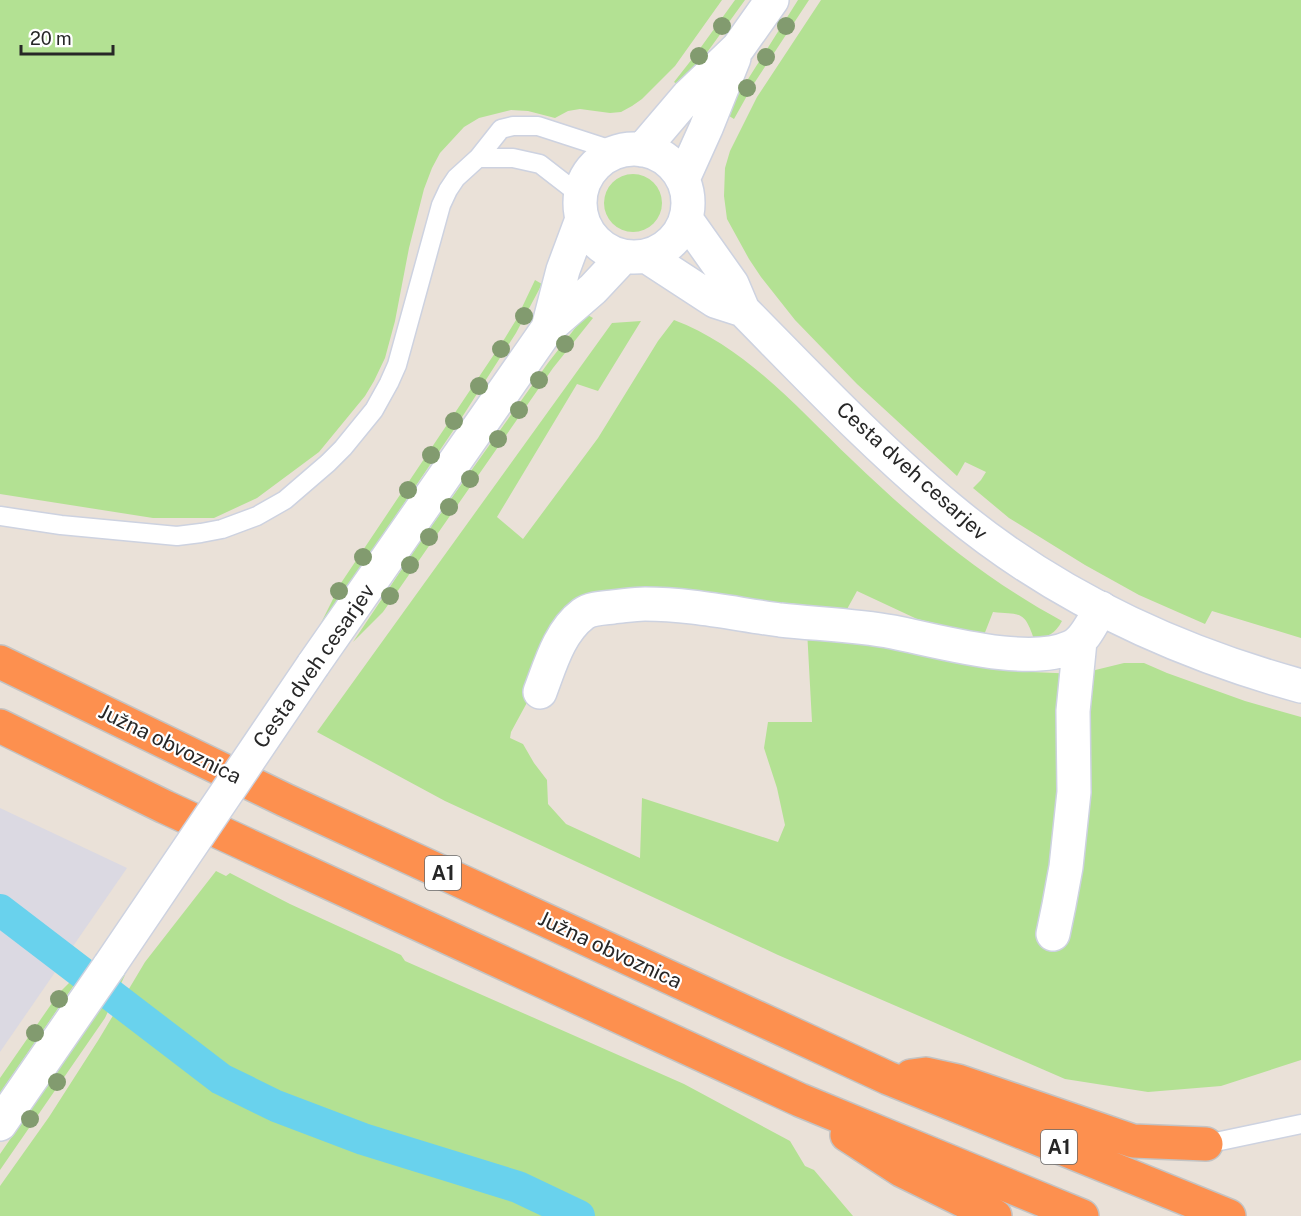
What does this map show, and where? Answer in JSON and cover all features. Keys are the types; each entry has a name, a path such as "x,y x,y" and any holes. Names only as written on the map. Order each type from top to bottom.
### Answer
{"highway":[{"name":"Južna obvoznica","path":"0,662 285,800 888,1078 1229,1216"},
{"path":"0,726 165,807 809,1103 1082,1216"},
{"path":"888,1078 926,1074 958,1081 1133,1141 1206,1144"},
{"path":"809,1103 849,1137 901,1170 995,1216"}],"street":[{"path":"630,151 738,48 772,0"},
{"path":"683,179 738,48"},
{"path":"630,151 652,152 670,162 683,179 688,205 686,219 675,239 657,253 635,256 612,253 593,239 586,230 581,207 584,183 589,172 602,160 630,151"},
{"name":"Cesta dveh cesarjev","path":"549,328 562,270 581,207"},
{"name":"Cesta dveh cesarjev","path":"686,219 732,284 743,310 879,446 951,510 1017,559 1101,608 1176,644 1225,663 1301,687"},
{"name":"Cesta dveh cesarjev","path":"0,1124 313,665 549,328 635,256 715,302 743,310"},
{"path":"540,692 554,653 576,620 585,612 600,608 645,604 720,611 889,631 995,652 1034,655 1060,651 1073,646 1080,641 1101,608"},
{"path":"1053,934 1066,867 1074,792 1073,711 1080,641"}],"lane":[{"path":"0,516 61,525 177,536 222,529 257,516 285,500 343,448 374,410 397,365 441,205 456,178 478,158 501,129 513,126 538,126 630,151"},
{"path":"478,158 513,158 540,164 581,207"},
{"path":"1206,1144 1301,1124"}],"shaded area":[{"path":"0,808 127,868 0,1052"}],"green space":[{"path":"0,0 722,0 675,66 642,99 621,112 610,113 580,109 568,111 555,118 528,111 511,110 479,118 464,127 440,153 424,189 385,358 365,396 319,452 257,498 214,518 153,518 0,494"},
{"path":"735,0 745,0 682,87 674,82 696,54"},
{"path":"798,0 809,0 753,85 734,119 726,114"},
{"path":"821,0 1301,0 1301,638 1212,611 1205,624 1139,595 1009,518 973,488 986,472 965,462 957,476 857,384 795,320 761,277 727,219 724,196 725,168 730,151 757,97"},
{"path":"627,174 639,174 654,182 662,197 662,209 654,224 639,232 627,232 612,224 604,209 604,197 612,182"},
{"path":"535,280 542,284 516,333 457,425 321,626 341,583 505,338"},
{"path":"586,314 593,318 553,368 383,612 353,642 418,545 548,363"},
{"path":"674,320 725,346 748,363 791,400 877,483 951,548 1004,586 1062,621 1051,634 1034,639 1027,623 1020,616 993,612 984,635 917,619 857,591 846,611 789,603 784,614 671,597 567,629 511,732 510,738 523,744 547,780 548,804 566,824 640,858 642,798 778,842 785,825 777,788 764,748 768,722 812,722 807,630 966,662 1031,672 1079,674 1124,663 1144,663 1245,701 1301,717 1301,1060 1221,1086 1148,1092 1065,1079 778,955 445,801 317,732 612,323 641,321 598,391 577,384 497,517 523,539 598,438 658,341"},
{"path":"216,871 226,876 230,873 290,904 401,955 405,961 684,1084 790,1141 805,1166 814,1170 853,1216 0,1216 0,1186 49,1117 145,962"},
{"path":"90,962 0,1093 0,1078 59,993"},
{"path":"124,974 105,1018 0,1170 0,1154"}],"waterway":[{"path":"0,910 221,1079 276,1106 363,1139 518,1187 579,1216"}]}
